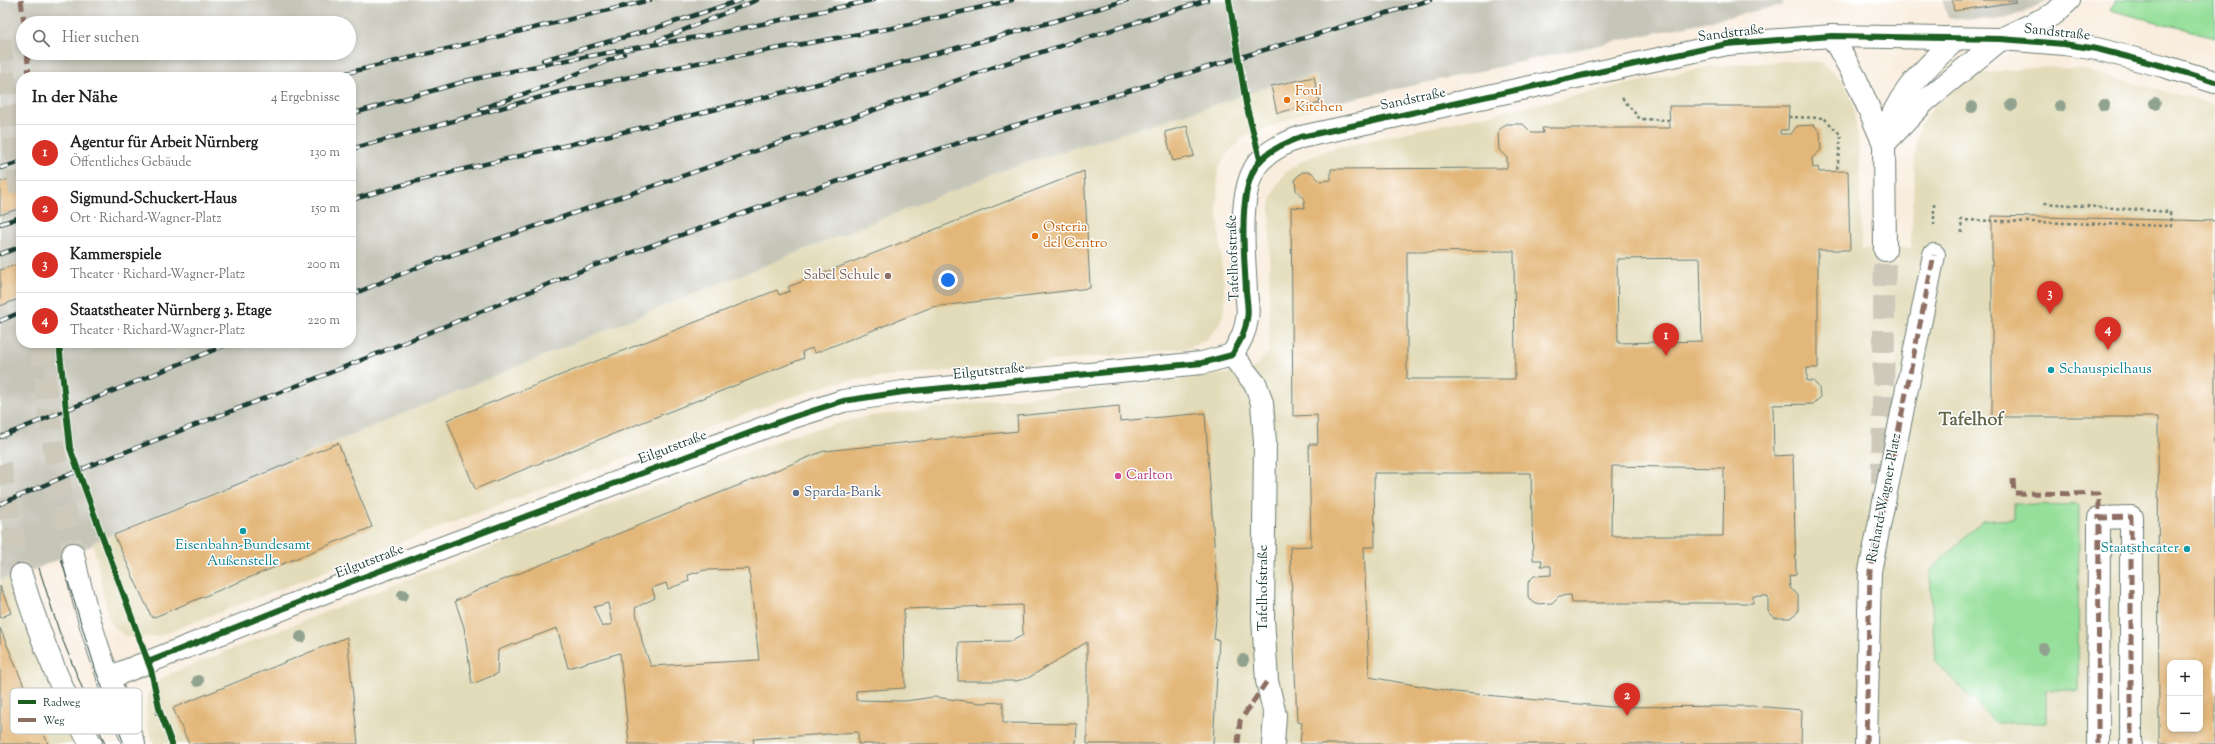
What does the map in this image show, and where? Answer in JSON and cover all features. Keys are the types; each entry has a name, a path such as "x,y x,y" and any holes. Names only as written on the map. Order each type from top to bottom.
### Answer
{"street":[{"path":"1884,144 1925,101 2001,39 2054,14 2069,0"},
{"path":"1832,36 1856,79 1884,144"},
{"name":"Sandstraße","path":"1260,160 1279,146 1301,137 1727,44 1832,36 2001,39 2064,44 2097,49 2163,66 2215,82"},
{"path":"1885,250 1884,144 1889,122 1913,81 1956,39"},
{"name":"Tafelhofstraße","path":"1260,160 1250,180 1245,202 1243,230 1248,318 1243,337 1232,356 1256,385 1262,403 1265,442 1264,618 1267,681 1275,715 1273,744"},
{"name":"Richard-Wagner-Platz","path":"1866,744 1870,571 1934,255"},
{"name":"Eilgutstraße","path":"108,678 372,574 779,421 843,401 903,392 1202,363 1221,360 1232,356"},
{"path":"2098,744 2099,518 2130,517 2131,744"},
{"path":"72,554 84,606 112,688"},
{"path":"21,575 34,617 62,688"},
{"path":"85,734 91,744"},
{"path":"130,734 134,744"}],"path":[{"path":"1630,108 1640,119 1669,120"},
{"path":"1789,117 1824,118 1841,134 1837,171"},
{"path":"1962,233 1961,220 2171,226 2170,212 2043,203"}],"shaded area":[{"path":"0,0 1781,0 1783,5 1323,105 1316,75 1271,86 1202,109 1012,167 676,301 93,542 93,545 9,580 8,577 0,580"},
{"path":"1942,0 2048,0 2025,12 1997,20 1948,18"},
{"path":"1791,61 1820,62 1844,81 1853,102 1859,147 1862,249 1911,248 1915,154 1919,127 1935,104 1973,76 2004,70 2048,67 2084,70 2215,105 2215,744 154,744 148,729 146,710 148,693 161,679 172,673 406,580 796,434 864,417 1201,377 1245,371 1256,367 1269,352 1270,205 1276,186 1286,172 1300,162 1330,149 1712,66"},
{"path":"1317,75 1323,105 1243,138 1228,153 1218,168 1217,206 1225,301 1223,315 1218,326 1206,340 1190,348 834,383 783,400 482,511 158,636 134,638 125,636 115,628 108,618 93,542 676,301 1012,167 1202,109 1271,86"},
{"path":"8,577 53,688 10,688 10,734 71,734 75,744 0,744 0,580"}],"green space":[{"path":"2116,0 2214,0 2215,37 2110,10"},
{"path":"2014,504 2079,505 2078,690 2046,690 2046,723 1996,723 1935,662 1930,571 1982,521 2014,519"}],"building":[{"path":"1952,0 2016,0 2016,2 1954,11"},
{"path":"1314,77 1320,103 1277,113 1271,86"},
{"path":"1669,106 1789,106 1788,130 1780,130 1780,134 1791,134 1797,126 1814,125 1820,132 1821,150 1812,158 1813,168 1818,167 1819,172 1848,171 1850,250 1818,250 1818,368 1807,368 1807,381 1813,381 1819,387 1820,398 1813,404 1773,405 1774,456 1793,455 1796,575 1789,576 1790,588 1798,595 1798,612 1790,618 1775,618 1768,611 1768,596 1753,596 1753,603 1572,603 1571,595 1559,596 1552,603 1535,604 1528,598 1528,582 1534,576 1551,575 1551,566 1541,566 1542,560 1533,560 1531,473 1374,473 1375,547 1364,547 1369,677 1455,692 1610,707 1753,706 1802,710 1801,744 1300,744 1302,723 1297,722 1290,547 1311,546 1309,444 1318,444 1317,415 1293,416 1291,207 1305,208 1304,199 1296,190 1295,179 1302,172 1311,172 1320,181 1331,180 1331,169 1507,168 1507,158 1499,150 1498,131 1506,124 1523,124 1532,133 1543,133 1542,128 1670,128","holes":["1514,251 1515,379 1407,379 1407,252","1700,258 1702,341 1618,343 1617,259","1612,466 1724,468 1723,536 1611,536"]},
{"path":"1187,126 1194,156 1173,161 1165,132"},
{"path":"1084,171 1090,288 932,307 815,353 812,348 802,352 804,358 475,489 447,420 777,290 779,295 790,291 788,287"},
{"path":"16,177 16,210 0,215 0,182"},
{"name":"Staatstheater","path":"1992,216 2215,221 2215,744 2159,744 2158,417 1992,417"},
{"path":"16,265 16,300 0,306 0,270"},
{"path":"1119,406 1120,421 1205,413 1218,599 1214,639 1219,640 1213,744 1087,744 1087,642 1028,678 1016,681 958,681 959,642 1012,641 1023,635 1022,605 904,609 905,688 856,691 856,700 905,701 934,697 981,703 1003,702 1003,723 1077,724 1076,744 858,744 858,732 753,739 754,744 629,744 620,653 568,668 557,628 498,650 497,674 472,684 464,627 455,601 483,588 824,451 1018,431 1017,416","holes":["749,569 759,660 651,666 643,645 635,608 655,598 652,588 666,583 668,589 689,581 688,575 705,570","608,603 612,624 602,627 594,607"]},
{"name":"Eisenbahn-Bundesamt Außenstelle","path":"338,443 372,527 152,618 114,535"},
{"path":"0,586 11,613 0,618"},
{"path":"0,628 25,688 10,688 10,734 44,734 48,744 0,744"},
{"path":"347,637 358,744 189,744 173,708"}],"tunnel":[{"path":"0,40 16,161"},
{"path":"1882,484 1885,250"},
{"path":"41,348 54,450 73,554"},
{"path":"0,464 21,575"}],"tram line":[{"path":"61,559 103,688"},
{"path":"39,568 59,631 82,688"},
{"path":"101,734 105,744"},
{"path":"120,734 124,744"}],"railway":[{"path":"351,72 650,0"},
{"path":"543,60 653,29 741,0"},
{"path":"657,41 757,0"},
{"path":"465,81 556,62 725,32 873,0"},
{"path":"356,148 563,91 707,61 893,28 1012,0"},
{"path":"356,199 463,169 652,125 890,66 1127,0"},
{"path":"356,293 428,263 846,120 997,66 1207,0"},
{"path":"0,504 94,464 322,376 593,266 798,194 1006,128 1430,0"},
{"path":"480,109 552,84 624,54"},
{"path":"356,113 470,80"},
{"path":"0,168 16,163"},
{"path":"0,224 16,219"},
{"path":"0,254 16,249"},
{"path":"0,321 16,314"},
{"path":"0,437 219,348"}],"marked path":[{"path":"21,0 23,16"},
{"path":"28,60 29,72"},
{"path":"1866,744 1870,571 1934,255"},
{"path":"2013,479 2014,493 2099,494 2099,518"},
{"path":"2098,744 2099,518 2131,517 2131,744"},
{"path":"1238,744 1240,721 1267,681"}],"cycle path":[{"path":"1229,0 1246,104 1260,159"},
{"path":"148,662 350,582 787,419 843,401 903,392 1202,363 1232,355 1243,334 1248,316 1244,260 1245,203 1248,186 1254,170 1262,159 1280,146 1301,137 1727,44 1832,36 2001,39 2064,44 2097,49 2163,66 2215,82"},
{"path":"60,348 70,448 151,670 160,712 172,744"}],"place":[{"name":"Foul Kitchen","path":"1287,100"},
{"name":"Osteria del Centro","path":"1035,236"},
{"name":"Sabel Schule","path":"888,276"},
{"name":"Kammerspiele","path":"2050,314"},
{"name":"Staatstheater Nürnberg 3. Etage","path":"2108,350"},
{"name":"Agentur für Arbeit Nürnberg","path":"1666,356"},
{"name":"Schauspielhaus","path":"2051,370"},
{"name":"Carlton","path":"1118,476"},
{"name":"Sparda-Bank","path":"796,493"},
{"name":"Eisenbahn-Bundesamt Außenstelle","path":"243,531"},
{"name":"Staatstheater","path":"2187,549"},
{"name":"Sigmund-Schuckert-Haus","path":"1627,716"}],"district":[{"name":"Tafelhof","path":"1971,421"}]}
